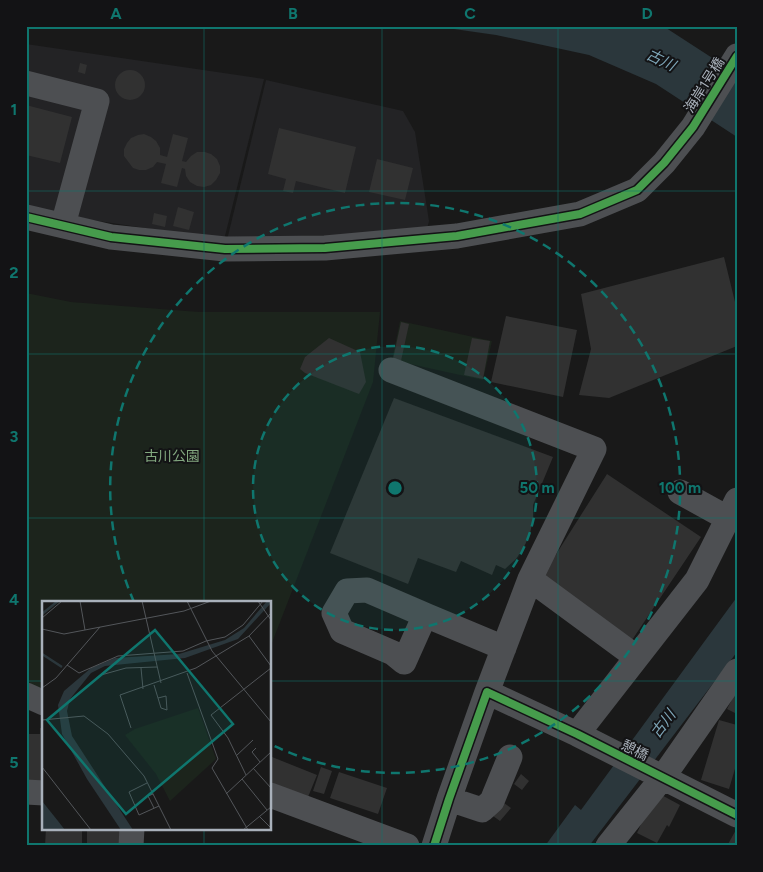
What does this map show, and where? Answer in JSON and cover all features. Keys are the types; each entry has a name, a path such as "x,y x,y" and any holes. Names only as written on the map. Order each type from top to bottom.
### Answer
{"street":[{"name":"海岸1号橋","path":"26,217 111,237 226,249 325,248 457,236 580,214 637,190 664,163 693,126 737,56"},
{"path":"26,83 97,101 64,226"},
{"path":"391,370 594,449 530,579 487,692 434,846"},
{"path":"587,740 636,657 697,580 733,509 680,492"},
{"path":"530,579 636,657"},
{"path":"424,615 504,648"},
{"path":"608,846 663,777 737,671"},
{"name":"憩橋","path":"487,692 737,815"},
{"path":"26,695 42,702"},
{"path":"449,799 482,810 492,801 510,756"},
{"path":"26,792 42,793"},
{"path":"271,794 407,846"},
{"path":"131,846 132,830"}],"shaded area":[{"path":"26,44 264,79 224,240 26,210"},
{"path":"266,80 403,111 415,132 429,221 427,229 267,242 227,240"}],"green space":[{"name":"古川公園","path":"26,293 71,302 199,312 380,312 373,382 271,645 271,601 42,601 42,694 26,686"},
{"path":"400,321 492,341 483,380 392,360"}],"water":[{"name":"古川","path":"433,26 663,26 737,74 737,137 656,84 589,55 496,35"},
{"name":"古川","path":"737,597 737,652 589,846 545,846 575,805 581,810"}],"building":[{"path":"80,63 87,65 85,74 78,72"},
{"path":"130,70 141,74 145,85 141,96 130,100 119,96 115,85 119,74"},
{"path":"26,105 72,117 60,163 26,155"},
{"path":"279,128 356,147 345,193 296,181 293,193 283,191 286,179 268,174"},
{"path":"144,134 156,141 160,148 160,155 167,157 173,134 188,138 182,161 186,162 197,152 211,154 217,159 220,166 220,173 216,180 211,185 197,186 190,182 186,176 185,169 182,168 177,187 161,183 166,164 157,162 153,167 146,170 133,168 124,156 124,149 131,138"},
{"path":"377,159 413,168 405,200 369,192"},
{"path":"178,207 194,212 189,230 173,226"},
{"path":"154,213 167,216 165,227 152,224"},
{"path":"724,257 737,310 737,346 609,398 579,395 591,349 581,294"},
{"path":"506,316 577,330 563,397 491,382"},
{"path":"401,322 409,324 401,361 393,359"},
{"path":"329,338 360,352 366,382 359,394 305,373 300,369 305,357"},
{"path":"472,338 490,341 483,379 464,375"},
{"path":"394,398 553,457 533,505 530,534 516,559 505,569 496,565 492,575 461,561 456,572 418,558 408,584 330,553"},
{"path":"607,474 701,537 630,643 541,578"},
{"path":"737,690 737,714 727,709"},
{"path":"719,720 737,725 737,762 729,789 701,780"},
{"path":"40,728 42,728 42,785 26,784 28,747 26,747 26,734 40,734"},
{"path":"272,757 317,775 308,797 271,782"},
{"path":"321,767 332,771 324,794 313,791"},
{"path":"339,772 387,788 378,814 330,798"},
{"path":"521,774 529,781 522,790 514,784"},
{"path":"656,792 680,805 669,827 667,825 657,843 637,833"},
{"path":"504,803 511,808 500,821 493,816"},
{"path":"737,828 737,846 727,846"},
{"path":"46,830 82,831 82,846 45,846"},
{"path":"87,830 128,830 124,846 87,846"}],"cycle path":[{"path":"26,217 111,237 225,249 325,248 457,236 580,214 637,190 664,163 693,127 737,56"},
{"path":"434,846 487,692 577,734 737,815"}]}
